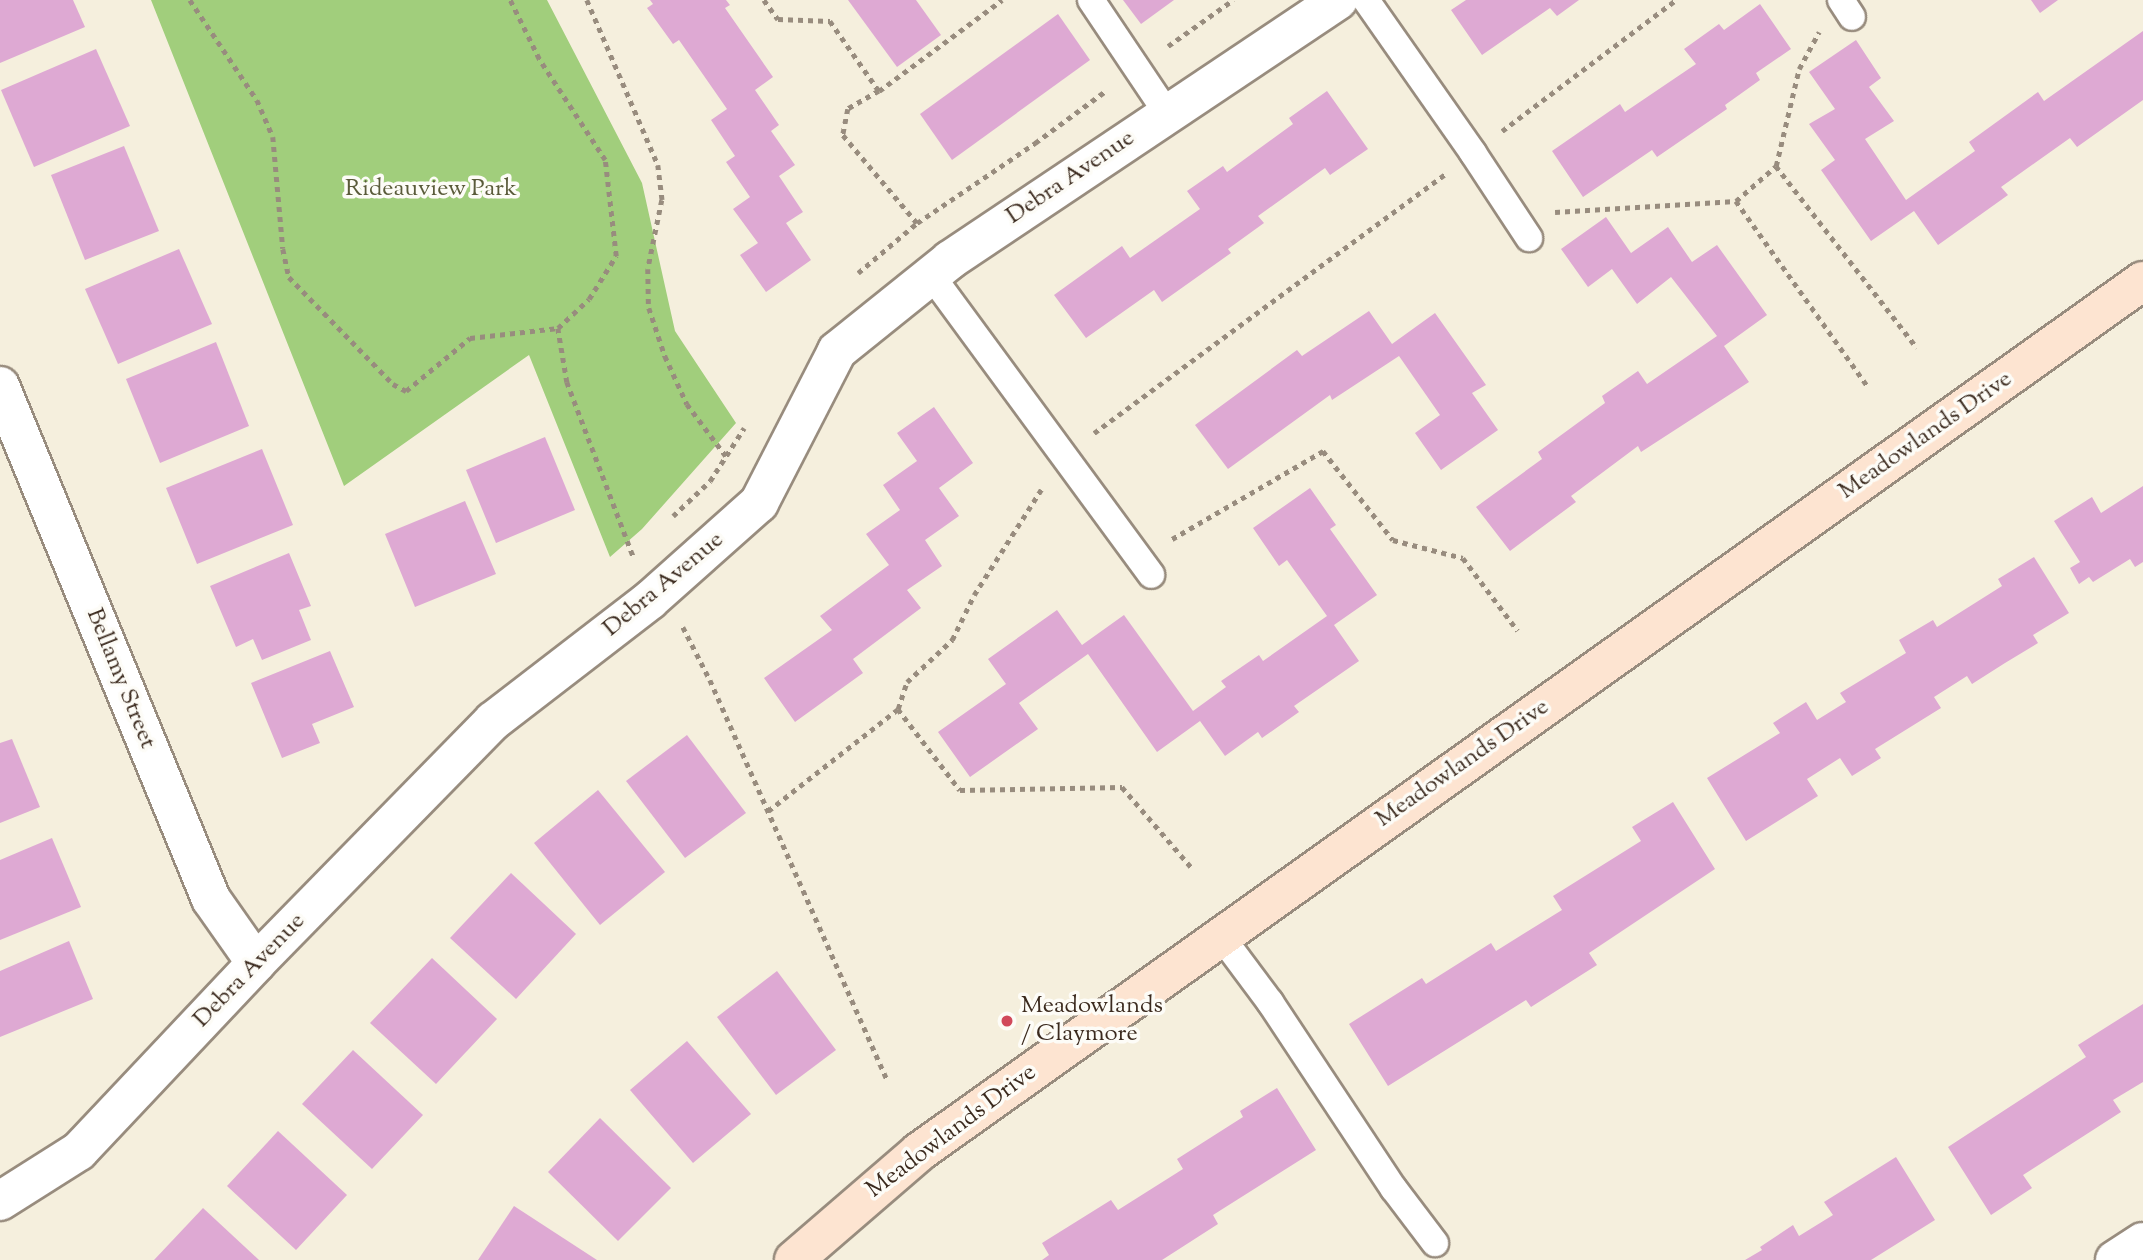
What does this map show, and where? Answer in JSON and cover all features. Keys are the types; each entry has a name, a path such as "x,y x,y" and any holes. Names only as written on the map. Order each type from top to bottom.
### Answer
{"main road":[{"name":"Meadowlands Drive","path":"794,1260 919,1152 1220,935 2143,281"}],"street":[{"name":"Debra Avenue","path":"0,1201 79,1151 256,963 493,721 657,594 759,503 837,351 940,268 1338,0"},
{"name":"Bellamy Street","path":"0,386 211,899 256,963"},
{"path":"2115,1260 2143,1242"}],"lane":[{"path":"1091,0 1167,113"},
{"path":"1366,0 1474,153 1527,235"},
{"path":"940,268 1064,455 1144,567"},
{"path":"1220,935 1270,1002 1394,1189 1435,1244"}],"path":[{"path":"190,0 257,100 273,137 283,249 289,277 393,384 406,391 470,338 558,328 589,299 616,256 605,160 539,59 510,0"},
{"path":"587,0 658,165 662,200 648,269 649,308 665,356 687,404 726,456"},
{"path":"764,0 778,19 830,20 879,90"},
{"path":"940,268 843,135 848,109 879,90 1002,0"},
{"path":"768,811 898,709 908,682 952,640 974,596 1064,455 1474,153 1676,0"},
{"path":"1527,235 1559,210 1606,211 1736,201 1776,166 1799,69 1824,23"},
{"path":"1776,166 1917,348"},
{"path":"1736,201 1867,386"},
{"path":"558,328 567,382 657,594 710,680 888,1081"},
{"path":"1144,567 1323,451 1392,540 1463,558 1518,631"},
{"path":"898,709 960,790 1122,787 1191,867"}],"green space":[{"name":"Rideauview Park","path":"151,0 547,0 642,183 675,331 736,423 642,529 610,557 529,355 344,486"}],"building":[{"path":"0,0 73,0 85,27 0,63"},
{"path":"650,0 726,0 730,5 725,8 773,77 755,90 779,125 771,131 795,165 779,176 803,212 786,223 811,260 766,292 740,255 758,243 733,209 750,197 726,162 735,156 711,120 727,109 679,40 673,44 647,8 653,4"},
{"path":"848,0 916,0 941,35 897,67"},
{"path":"1123,0 1174,0 1141,24"},
{"path":"1466,0 1579,0 1557,16 1550,8 1482,55 1451,10"},
{"path":"2031,0 2058,0 2040,13"},
{"path":"1760,4 1791,49 1756,73 1760,80 1725,105 1727,109 1657,157 1652,150 1583,197 1552,151 1620,104 1625,112 1696,64 1684,49 1719,24 1724,30"},
{"path":"1058,14 1090,60 952,160 920,114"},
{"path":"2143,31 2143,100 2077,147 2070,138 2001,187 2008,195 1938,245 1914,211 1871,241 1821,170 1835,160 1809,124 1835,109 1809,72 1856,40 1881,78 1869,87 1894,121 1865,139 1906,200 1975,151 1969,142 2038,92 2044,101"},
{"path":"96,49 130,126 34,167 1,90"},
{"path":"1327,91 1368,149 1330,175 1325,168 1258,216 1264,223 1228,249 1231,253 1162,302 1154,290 1086,338 1054,295 1122,246 1130,258 1200,209 1187,191 1223,166 1227,172 1293,124 1289,118"},
{"path":"124,146 159,231 85,260 51,175"},
{"path":"1606,217 1631,253 1668,227 1692,262 1717,245 1767,315 1724,346 1749,382 1641,452 1638,446 1571,496 1576,502 1510,551 1476,507 1542,459 1538,452 1605,403 1602,396 1638,371 1647,384 1717,336 1671,277 1637,304 1612,269 1588,287 1561,249"},
{"path":"179,249 212,324 118,364 85,289"},
{"path":"1369,311 1392,344 1435,313 1486,385 1472,393 1498,430 1441,470 1415,433 1440,415 1399,356 1332,400 1330,395 1228,469 1195,425 1297,350 1302,356"},
{"path":"216,342 249,426 160,463 126,379"},
{"path":"934,407 973,463 939,488 959,516 925,540 942,566 907,590 921,608 853,659 863,673 795,722 764,678 832,630 820,616 889,565 866,534 900,510 883,485 917,461 897,433"},
{"path":"545,437 575,510 496,543 466,470"},
{"path":"262,449 293,525 197,564 166,488"},
{"path":"2143,486 2143,562 2135,567 2130,559 2093,582 2089,577 2079,584 2070,568 2080,562 2054,521 2092,497 2101,513"},
{"path":"1310,488 1336,525 1330,529 1377,595 1334,625 1359,661 1294,706 1299,712 1262,738 1258,732 1225,756 1200,721 1157,752 1088,654 1019,703 1038,729 970,777 938,732 1006,684 988,659 1057,610 1082,645 1124,615 1193,711 1226,687 1221,681 1259,655 1263,661 1327,616 1287,560 1279,566 1253,528"},
{"path":"465,501 496,574 415,607 385,534"},
{"path":"289,553 311,606 299,610 311,640 262,660 253,639 236,647 210,586"},
{"path":"2034,557 2069,613 2033,635 2038,643 1972,684 1967,676 1934,697 1941,708 1875,749 1881,758 1852,776 1840,758 1807,779 1818,796 1746,841 1707,778 1780,733 1773,723 1806,702 1817,720 1846,702 1840,693 1906,653 1899,640 1933,620 1937,627 2002,586 1998,579"},
{"path":"330,651 354,707 312,724 320,743 282,758 251,683"},
{"path":"687,735 746,813 685,858 626,781"},
{"path":"12,739 40,807 0,823 0,743"},
{"path":"598,790 665,872 600,925 534,843"},
{"path":"1673,802 1715,869 1589,953 1597,965 1531,1007 1526,1000 1388,1086 1349,1024 1422,978 1426,984 1491,943 1496,951 1562,910 1553,896 1641,841 1632,827"},
{"path":"52,838 81,907 0,940 0,860"},
{"path":"511,873 576,934 516,999 450,938"},
{"path":"69,941 93,999 0,1037 0,971"},
{"path":"432,958 497,1019 436,1084 370,1023"},
{"path":"777,971 836,1050 776,1095 717,1017"},
{"path":"2143,1004 2143,1082 2113,1100 2121,1112 2023,1175 2032,1188 1991,1215 1948,1147 2086,1057 2078,1045"},
{"path":"687,1041 751,1114 693,1163 630,1090"},
{"path":"353,1050 423,1115 372,1169 302,1104"},
{"path":"1277,1088 1316,1150 1213,1215 1218,1224 1162,1260 1042,1260 1049,1255 1042,1243 1111,1200 1118,1210 1183,1169 1177,1159 1243,1117 1240,1111"},
{"path":"600,1118 671,1188 618,1241 548,1172"},
{"path":"278,1131 347,1195 296,1250 227,1186"},
{"path":"1896,1157 1935,1220 1871,1260 1745,1260 1793,1225 1799,1236 1833,1215 1824,1202"},
{"path":"514,1206 597,1260 478,1260"},
{"path":"203,1208 259,1260 154,1260"}],"place":[{"name":"Meadowlands / Claymore","path":"1007,1021"}]}
